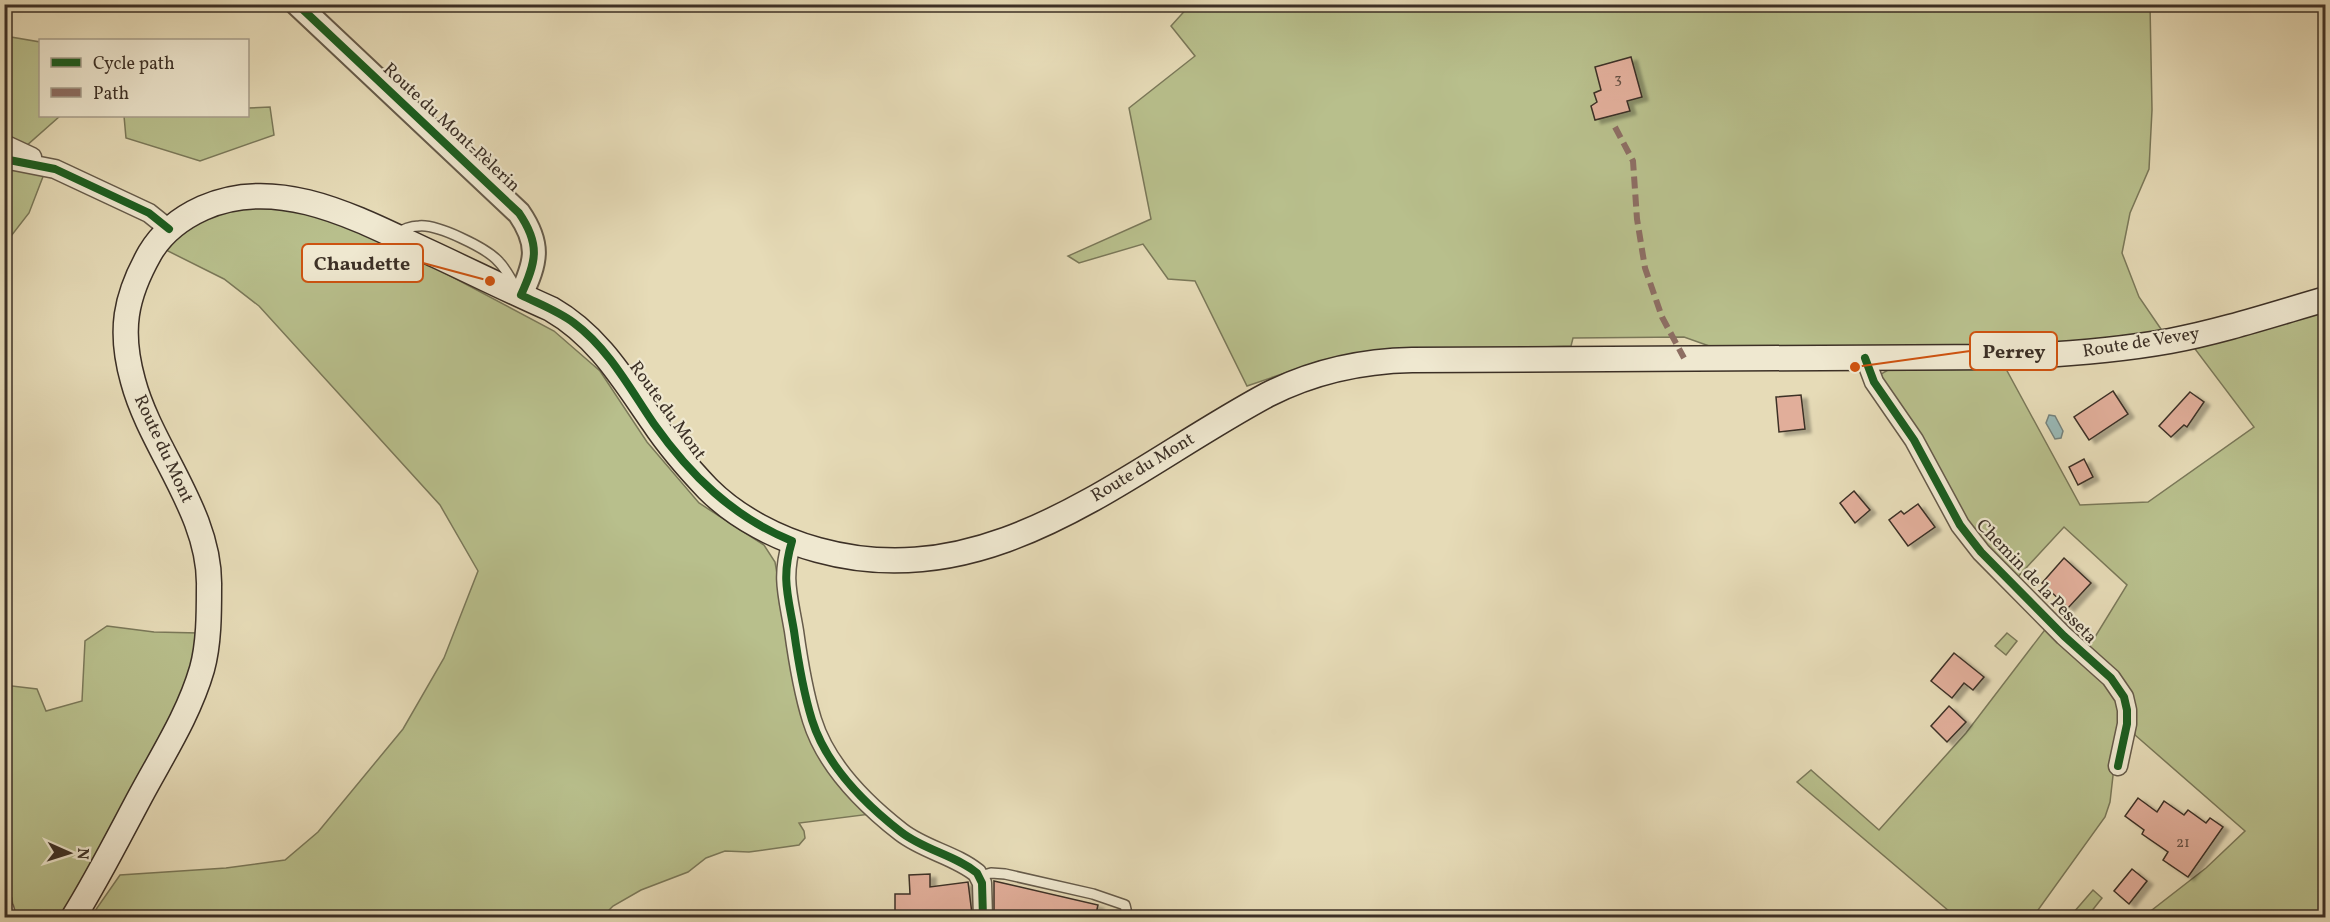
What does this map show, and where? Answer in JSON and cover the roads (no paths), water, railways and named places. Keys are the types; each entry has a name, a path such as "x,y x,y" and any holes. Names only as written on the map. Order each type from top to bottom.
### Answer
{"main road":[{"name":"Route du Mont","path":"73,918 186,712 203,667 210,583 204,548 191,507 141,406 133,384 125,343 125,321 135,280 154,247 184,216 220,200 260,195 305,201 353,218 565,317 599,346 664,438 710,491 744,517 792,541 842,555 885,560 942,556 1009,540 1058,518 1267,395 1299,380 1357,364 1412,360 1664,358"},
{"name":"Route de Vevey","path":"1664,358 2000,357 2079,354 2175,340 2257,320 2325,298"}],"street":[{"name":"Route du Mont-Pèlerin","path":"297,4 519,213 529,229 535,250 534,263 521,296"},
{"path":"4,144 149,213 169,229"},
{"path":"4,159 55,168"},
{"name":"Chemin de la Pesseta","path":"1865,358 1874,382 1914,440 1960,525 1981,552 2064,636 2111,678 2124,697 2127,724 2118,766"},
{"path":"792,541 785,571 788,595 812,719 825,747 852,785 903,834 973,869 980,876 983,890 981,917"},
{"path":"4,908 7,918"}],"lane":[{"path":"980,876 1005,873 1093,894 1125,905 1128,918"}],"water":[{"path":"2049,415 2055,416 2063,431 2061,438 2055,439 2046,423"}],"place":[{"name":"Chaudette","path":"490,281"},
{"name":"Perrey","path":"1855,367"}]}
